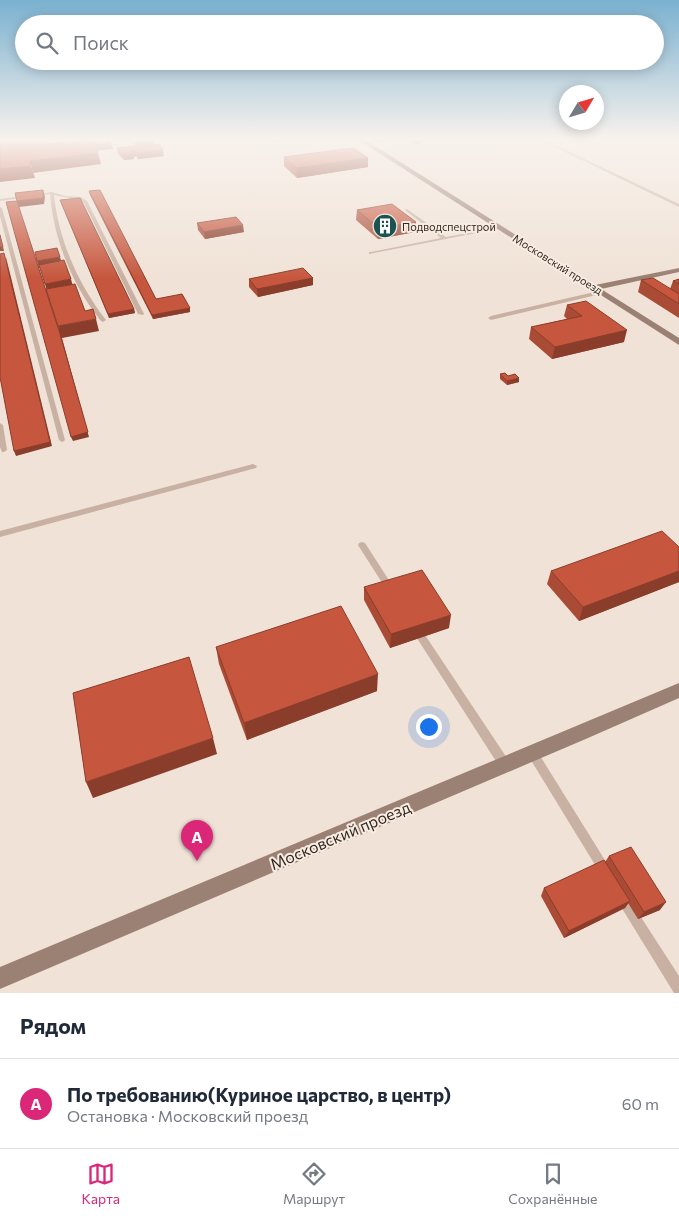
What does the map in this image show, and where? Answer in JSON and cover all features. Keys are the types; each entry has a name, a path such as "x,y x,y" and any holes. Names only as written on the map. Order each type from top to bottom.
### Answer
{"street":[{"name":"Московский проезд","path":"433,185 679,342"},
{"path":"599,290 679,270"},
{"name":"Московский проезд","path":"0,978 533,754 679,690"}],"lane":[{"path":"636,185 679,206"},
{"path":"0,200 52,193 65,197 80,198 86,202 141,314"},
{"path":"52,193 52,208 65,252 92,309 103,320"},
{"path":"0,208 8,253 62,440"},
{"path":"407,210 444,238"},
{"path":"371,253 500,228"},
{"path":"491,318 599,290"},
{"path":"0,425 4,450"},
{"path":"0,534 253,466"},
{"path":"362,545 399,602"},
{"path":"410,618 505,765"},
{"path":"533,754 679,988"}],"building":[{"path":"43,190 43,198 17,201 15,193"},
{"path":"100,190 156,299 182,294 190,308 152,315 89,191"},
{"path":"80,198 134,309 108,314 60,200"},
{"path":"17,201 60,334 88,432 71,437 6,202"},
{"path":"392,204 416,222 379,228 357,210"},
{"path":"236,217 243,225 204,232 197,223"},
{"path":"0,235 3,247 0,247"},
{"path":"57,248 60,257 37,261 35,252"},
{"path":"4,253 50,442 14,451 0,377 0,254"},
{"path":"64,260 71,279 45,284 39,265"},
{"path":"303,268 313,278 257,289 249,279"},
{"path":"653,278 679,294 679,304 641,280"},
{"path":"75,284 85,311 93,309 96,319 58,326 46,289"},
{"path":"586,301 627,330 555,347 531,327 582,316 567,305"},
{"path":"505,373 508,376 515,374 519,378 507,381 500,374"},
{"path":"662,531 679,547 679,571 583,607 551,571"},
{"path":"422,570 451,615 391,634 364,587"},
{"path":"341,606 378,674 244,723 216,647"},
{"path":"189,657 213,738 86,782 73,693"},
{"path":"631,847 666,902 644,912 609,856"},
{"path":"604,860 630,901 569,931 544,888"}],"place":[{"name":"Подводспецстрой","path":"385,226"},
{"name":"По требованию(Куриное царство, в центр)","path":"197,861"}]}
